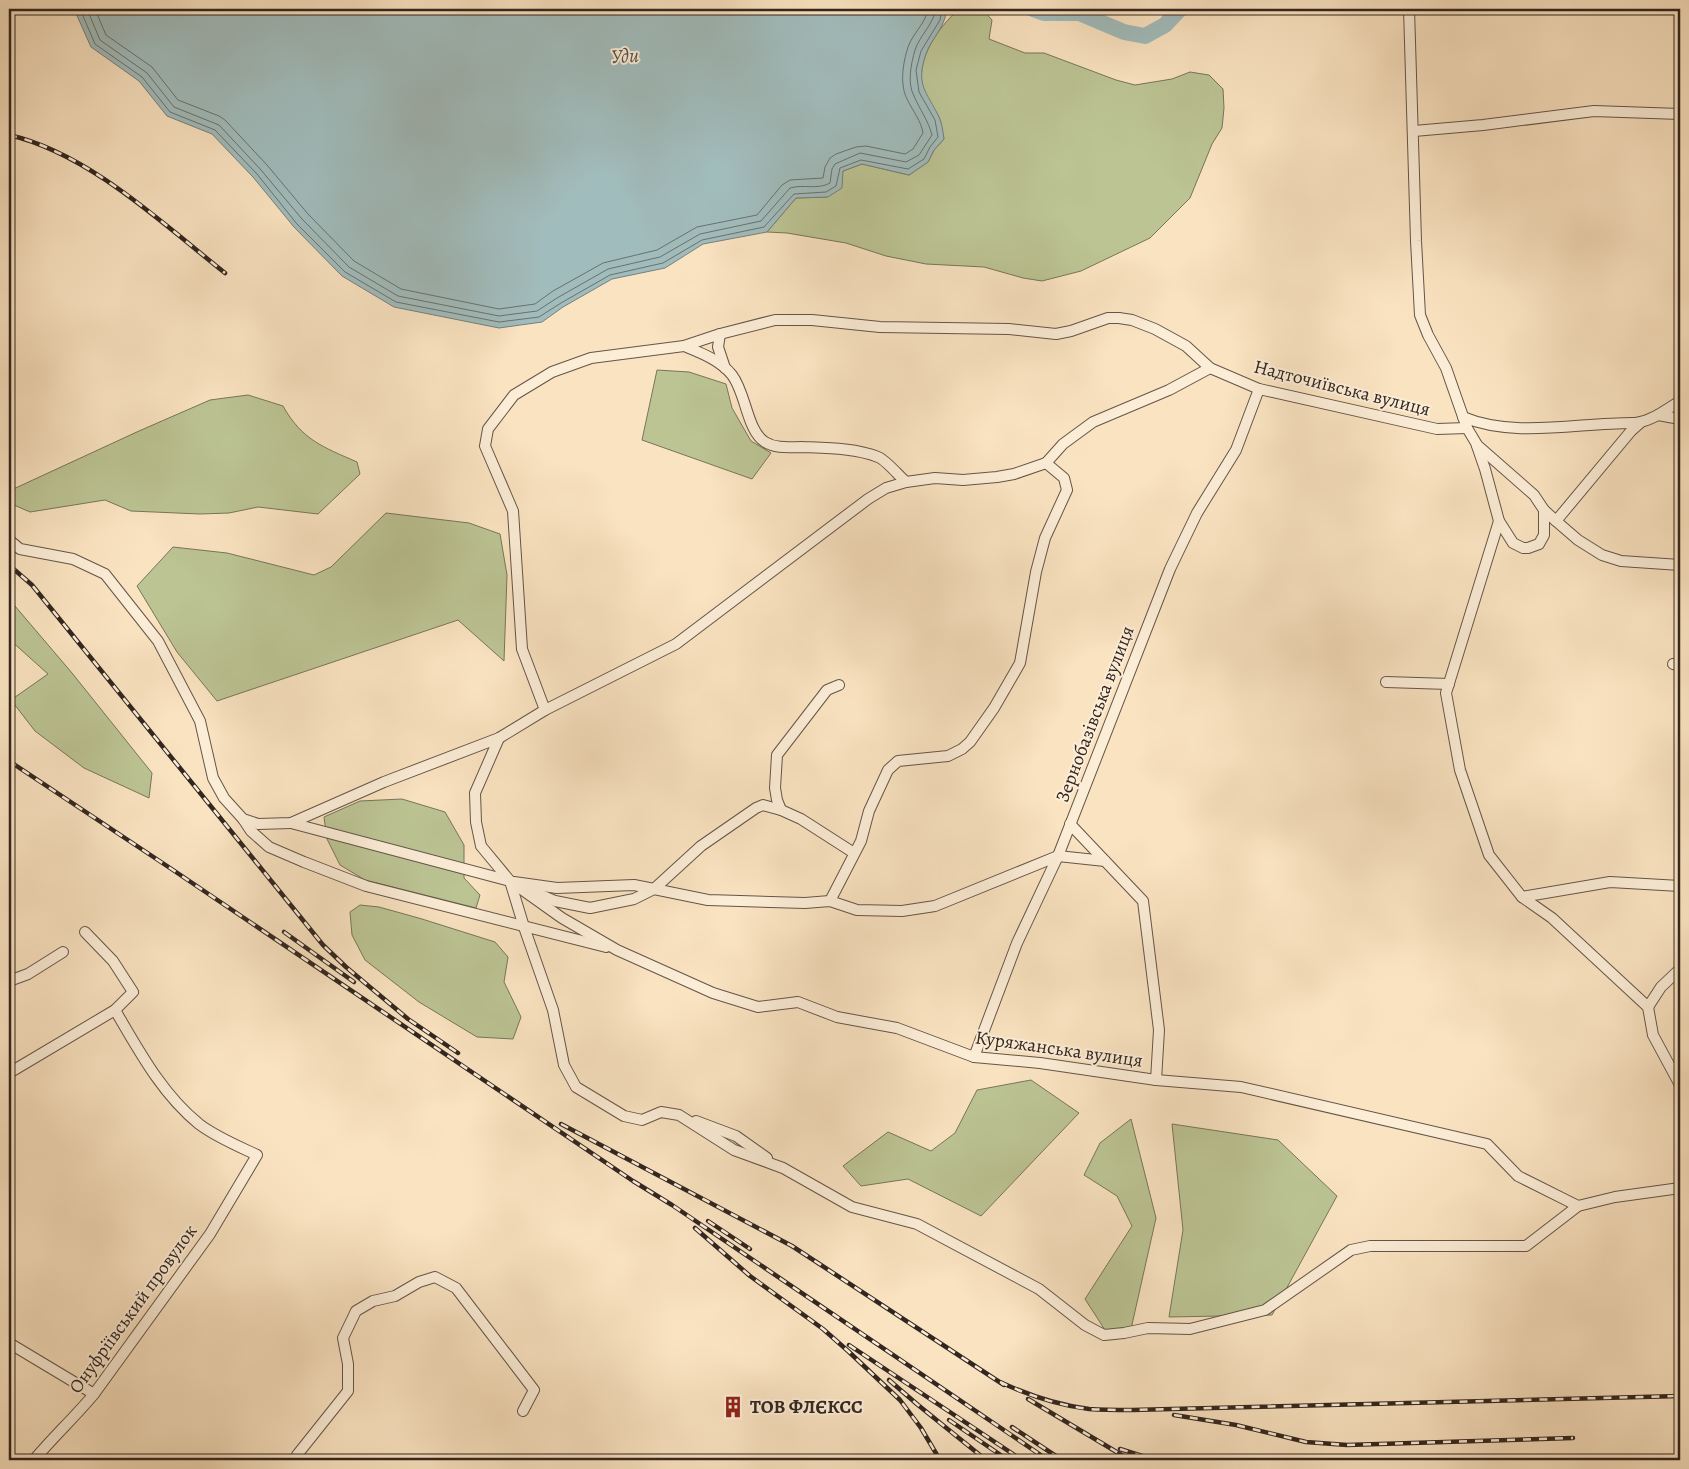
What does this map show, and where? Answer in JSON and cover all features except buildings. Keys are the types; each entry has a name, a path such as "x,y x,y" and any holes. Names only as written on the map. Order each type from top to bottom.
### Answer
{"street":[{"path":"1409,11 1420,315 1428,335 1446,368 1467,428 1476,443 1499,521 1513,543 1523,548 1539,544 1544,535 1544,510"},
{"path":"1414,131 1594,112 1680,114"},
{"name":"Надточиївська вулиця","path":"545,710 522,649 513,511 485,446 488,429 514,395 552,372 591,358 684,346 720,334 775,320 812,320 880,327 1009,329 1056,334 1071,331 1108,318 1119,318 1132,320 1186,346 1210,368 1259,389 1438,429 1467,428"},
{"path":"720,334 718,347 725,368"},
{"path":"684,346 713,359 725,368 739,386 755,432 763,441 770,445 782,447 843,450 879,457 906,482"},
{"path":"291,823 384,782 499,738 545,710 676,644 868,498 886,488 906,482 935,478 963,480 997,477 1014,474 1046,463 1064,444 1093,422 1169,390 1210,368"},
{"name":"Зернобазівська вулиця","path":"974,1057 1017,944 1058,856 1170,569 1197,513 1236,450 1259,389"},
{"path":"1463,417 1479,424 1493,426 1543,428 1640,423 1658,416 1680,401"},
{"path":"1658,416 1680,419"},
{"path":"1556,521 1640,423"},
{"path":"1476,443 1534,495 1544,510 1578,540 1602,554 1621,561 1679,566"},
{"path":"830,901 861,841 869,812 892,764 898,761 948,756 966,746 994,708 1020,663 1036,572 1043,546 1067,490 1064,478 1046,463"},
{"path":"1499,521 1446,693 1460,770 1489,855 1522,897 1552,918 1648,1007 1653,1035 1680,1085"},
{"path":"9,540 20,549 73,559 105,574 158,641 200,721 213,778 224,798 251,830 269,847 366,886 617,950"},
{"path":"1386,682 1449,684"},
{"path":"781,810 775,788 777,755 827,690 839,685"},
{"path":"499,738 475,793 476,822 481,846 510,881 562,918 617,950"},
{"path":"510,881 555,901 590,908 634,899 654,889 701,846 763,805 801,818 854,853"},
{"path":"243,819 258,824 291,823 510,881 557,888 634,885 708,900 805,903 830,901 857,910 902,911 935,906 1058,856 1105,861"},
{"path":"1070,824 1143,901 1159,1030 1156,1080"},
{"path":"510,881 553,1010 564,1065 576,1087 624,1116 642,1120 661,1112 678,1115 734,1150 783,1168 852,1206 917,1224 1039,1289 1084,1325 1104,1335 1148,1328 1190,1329 1265,1310 1351,1250 1370,1246 1526,1246 1578,1206 1615,1197 1680,1188"},
{"path":"1522,897 1610,882 1680,886"},
{"path":"9,1073 115,1010 133,992 113,962 85,932"},
{"name":"Куряжанська вулиця","path":"617,950 713,993 758,1007 798,1002 836,1017 897,1028 974,1057 1040,1063 1156,1080 1241,1087 1487,1144 1518,1176 1578,1206"},
{"path":"9,981 28,974 63,952"},
{"path":"1648,1007 1661,987 1680,969"},
{"name":"Онуфріївський провулок","path":"34,1460 51,1439 74,1418 94,1394 210,1234 257,1155 201,1125 182,1108 148,1065 115,1010"},
{"path":"298,1459 348,1391 348,1364 343,1338 356,1311 373,1300 395,1296 419,1282 436,1277 456,1288 534,1390 523,1410"},
{"path":"9,1343 94,1394"}],"green space":[{"path":"959,9 982,9 992,20 989,39 1025,53 1044,53 1116,80 1135,85 1172,79 1190,72 1209,75 1223,89 1222,128 1212,144 1190,198 1150,238 1081,271 1042,281 1023,278 984,267 926,264 886,256 846,243 787,233 767,232 796,198 827,197 843,171 862,164 909,175 928,162 934,150 944,139 939,117 923,90 922,67 925,56 936,35"},
{"path":"657,370 689,372 726,384 732,408 751,441 771,453 752,479 642,440"},
{"path":"248,395 283,406 290,418 306,435 324,447 357,462 360,474 318,514 258,507 229,513 200,514 131,511 105,500 30,512 14,505 9,491 210,400"},
{"path":"386,513 469,523 500,534 507,575 504,661 458,620 217,701 177,652 137,586 173,547 227,553 314,575 331,567"},
{"path":"9,599 72,673 152,773 149,798 84,768 35,731 11,700 48,674 9,639"},
{"path":"402,799 445,812 464,845 464,878 480,895 476,908 365,880 340,865 327,839 324,817 360,801"},
{"path":"360,905 379,907 495,942 508,957 504,982 521,1017 513,1039 477,1037 419,1002 365,960 352,935 350,912"},
{"path":"1031,1080 1079,1113 981,1216 908,1179 861,1186 843,1166 888,1132 931,1151 955,1133 977,1090"},
{"path":"1131,1119 1156,1218 1131,1329 1105,1330 1085,1299 1132,1226 1117,1196 1084,1175 1100,1143"},
{"path":"1172,1124 1278,1140 1337,1196 1272,1315 1169,1317 1183,1230"}],"water":[{"path":"74,9 947,9 941,28 926,54 922,73 924,88 940,119 944,139 934,150 928,162 909,175 862,164 843,171 842,188 828,197 796,198 767,232 703,244 665,268 612,279 563,307 542,322 499,328 394,307 342,276 294,227 253,177 212,134 167,116 139,81 91,47"}],"waterway":[{"name":"Уди","path":"1033,9 1044,13 1079,13 1124,32 1145,36 1165,25 1180,9"}],"railway":[{"path":"9,135 38,144 67,157 95,173 150,212 225,273"},
{"path":"9,565 32,585 323,945 408,1019 458,1053"},
{"path":"9,761 633,1181 672,1205 1048,1460"},
{"path":"284,932 354,982"},
{"path":"561,1124 792,1246 1004,1385"},
{"path":"708,1221 750,1249"},
{"path":"695,1228 750,1276 823,1329 900,1400 921,1428 940,1460"},
{"path":"849,1345 1022,1460"},
{"path":"889,1380 986,1460"},
{"path":"1000,1382 1054,1402 1089,1409 1110,1410 1680,1396"},
{"path":"1028,1399 1130,1460"},
{"path":"1174,1415 1236,1425 1306,1442 1347,1445 1573,1438"},
{"path":"949,1420 1008,1460"},
{"path":"1012,1427 1062,1460"},
{"path":"1120,1449 1155,1460"}],"place":[{"name":"ТОВ ФЛЄКСС","path":"733,1407"}]}
